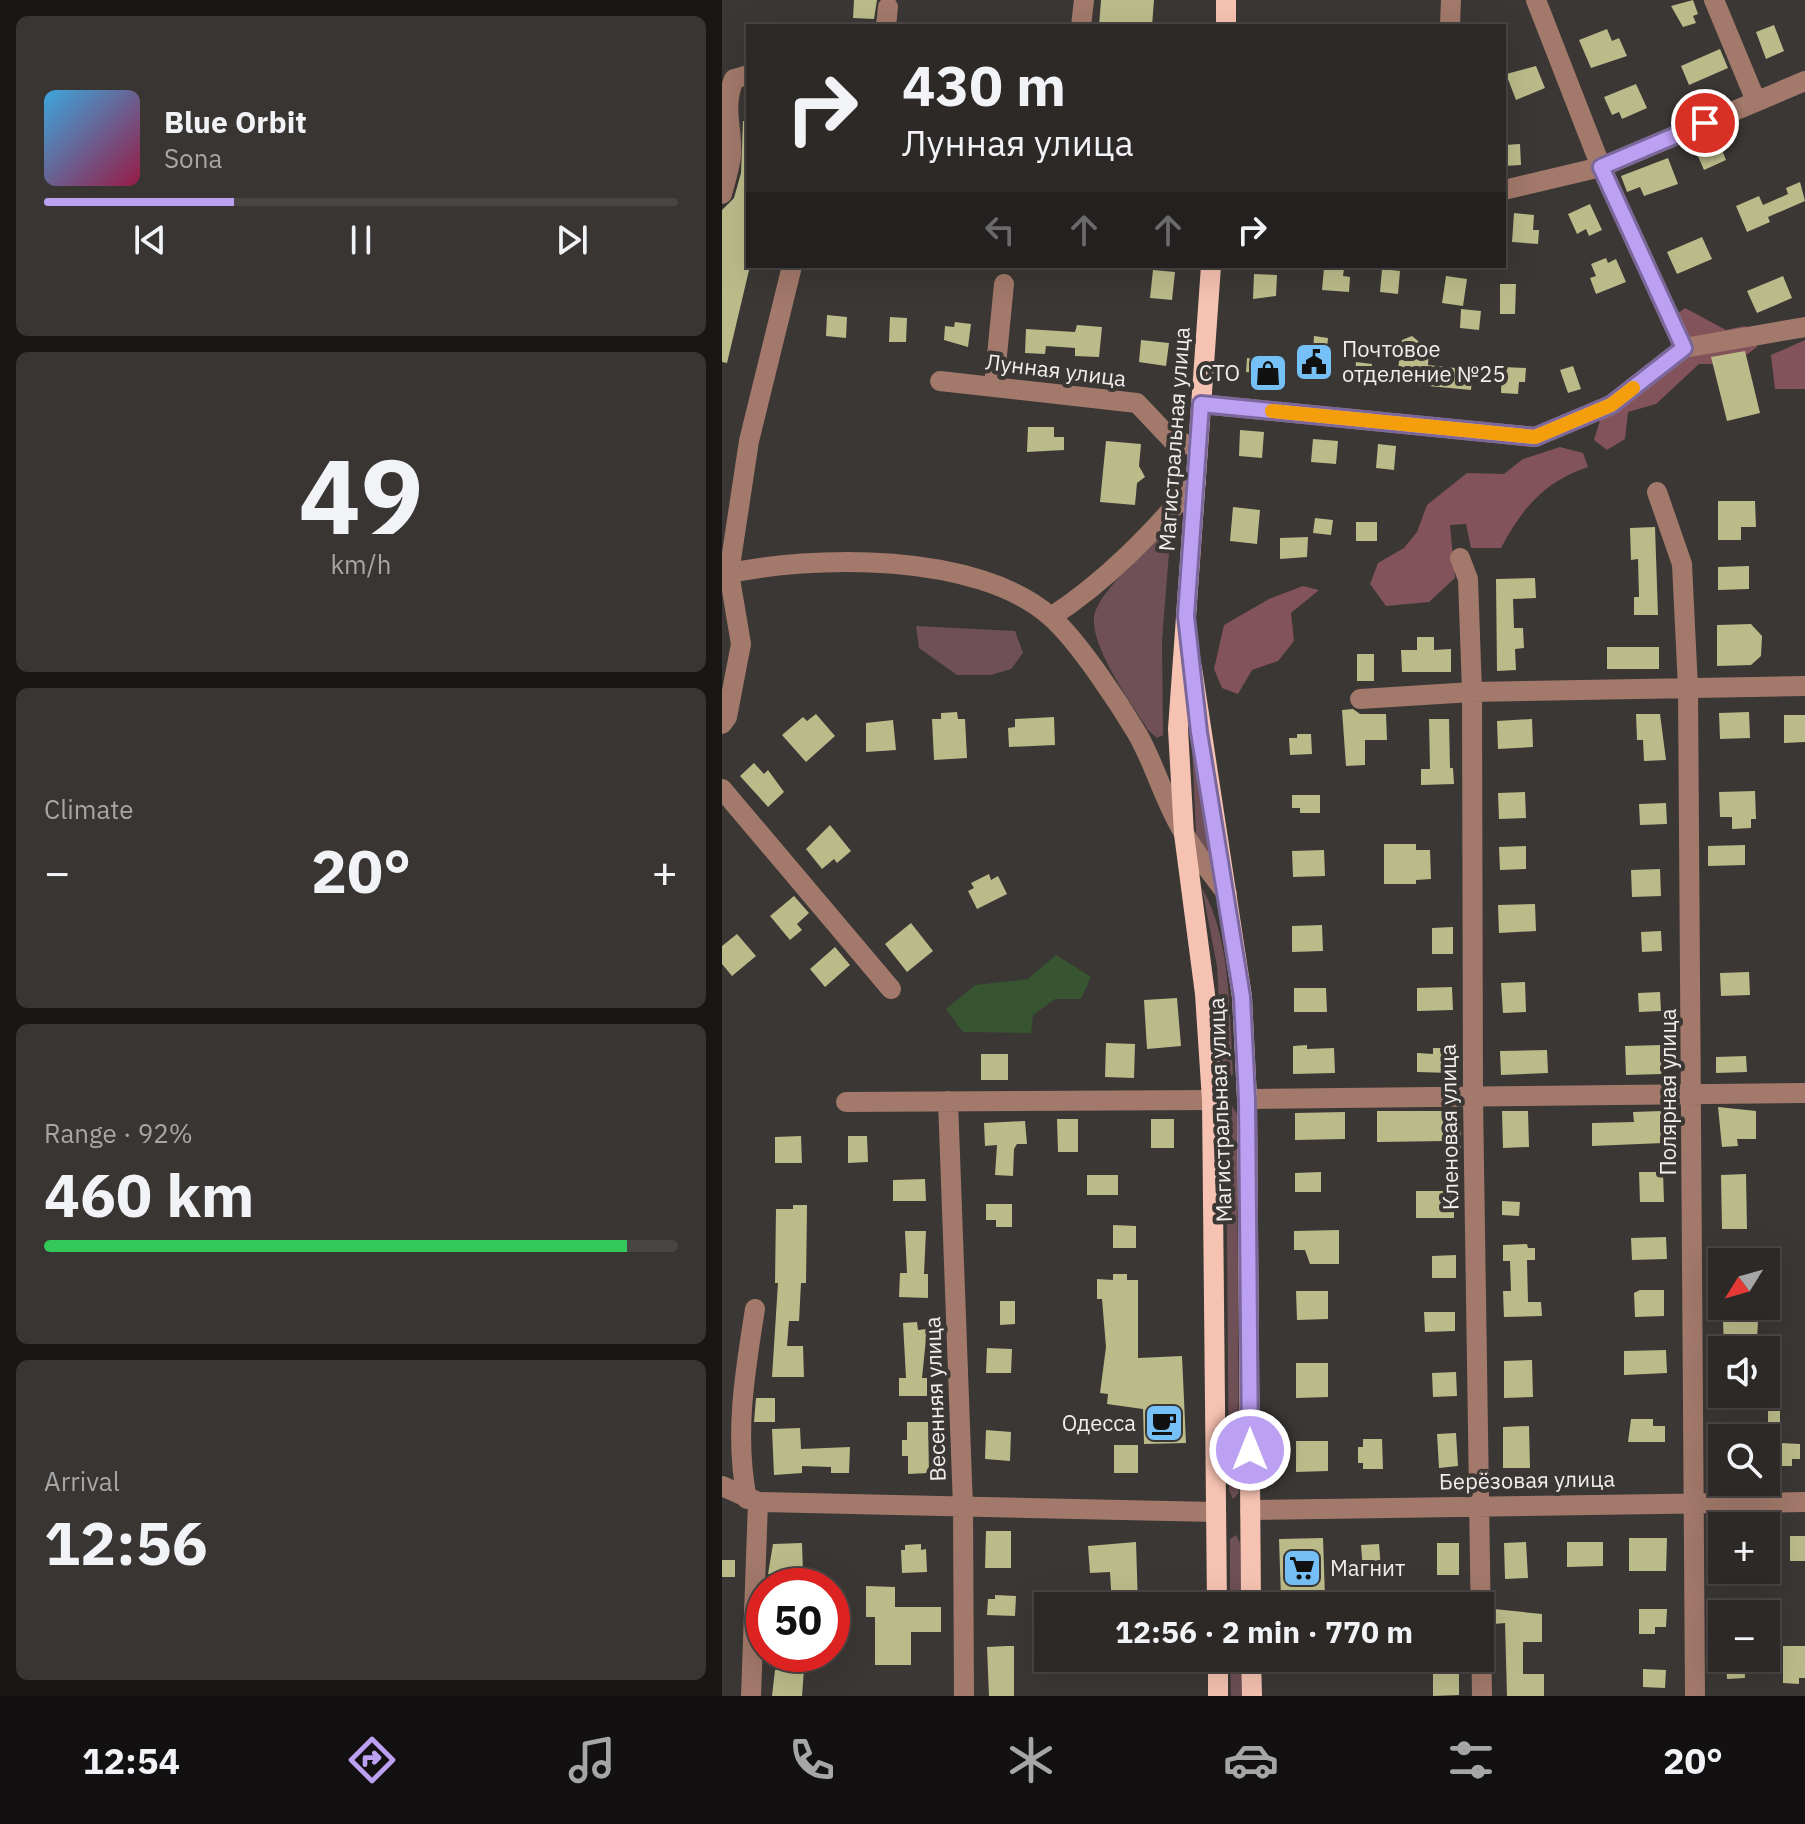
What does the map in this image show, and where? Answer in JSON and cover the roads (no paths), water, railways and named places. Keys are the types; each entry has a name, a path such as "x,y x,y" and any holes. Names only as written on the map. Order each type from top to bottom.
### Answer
{"main road":[{"path":"1226,0 1226,24"},
{"name":"Магистральная улица","path":"1211,268 1178,729 1184,834 1205,994 1212,1100 1217,1592"},
{"name":"Магистральная улица","path":"1186,616 1199,732 1242,997 1247,1099 1251,1592"},
{"path":"1212,1100 1247,1099"},
{"path":"1216,1512 1250,1510"},
{"path":"1218,1672 1218,1696"},
{"path":"1251,1672 1252,1696"}],"street":[{"path":"1081,24 1084,0"},
{"path":"1450,24 1451,0"},
{"path":"1536,0 1601,167 1684,348"},
{"path":"1714,0 1756,101"},
{"path":"722,194 732,153 725,131 725,104 729,86 740,76 746,75"},
{"path":"1506,190 1601,167 1805,81"},
{"path":"722,724 727,717 741,644 726,574 749,441 792,268"},
{"path":"994,386 1004,284"},
{"path":"1201,404 1535,437 1611,405 1684,348 1805,327"},
{"name":"Лунная улица","path":"940,381 1137,403 1172,440 1198,447"},
{"path":"1051,617 1090,592 1165,518 1196,482"},
{"name":"Полярная улица","path":"1657,492 1682,564 1688,688 1695,1696"},
{"name":"Кленовая улица","path":"1460,558 1468,579 1472,692 1473,1098 1482,1696"},
{"path":"726,574 784,564 872,562 943,570 1016,594 1051,617 1073,641 1138,736 1184,834 1227,894"},
{"path":"1360,699 1472,692 1805,686"},
{"path":"722,789 891,989"},
{"path":"1247,1099 1805,1093"},
{"path":"846,1102 1212,1100"},
{"name":"Весенняя улица","path":"948,1101 963,1507 964,1696"},
{"path":"751,1696 752,1500 740,1455 745,1374 755,1309"},
{"path":"722,1486 752,1500 1216,1512"},
{"name":"Берёзовая улица","path":"1250,1510 1478,1504 1805,1502"}],"place":[{"name":"Почтовое отделение №25","path":"1314,362"},
{"name":"СТО","path":"1268,373"},
{"name":"Одесса","path":"1164,1423"},
{"name":"Магнит","path":"1302,1568"}]}
